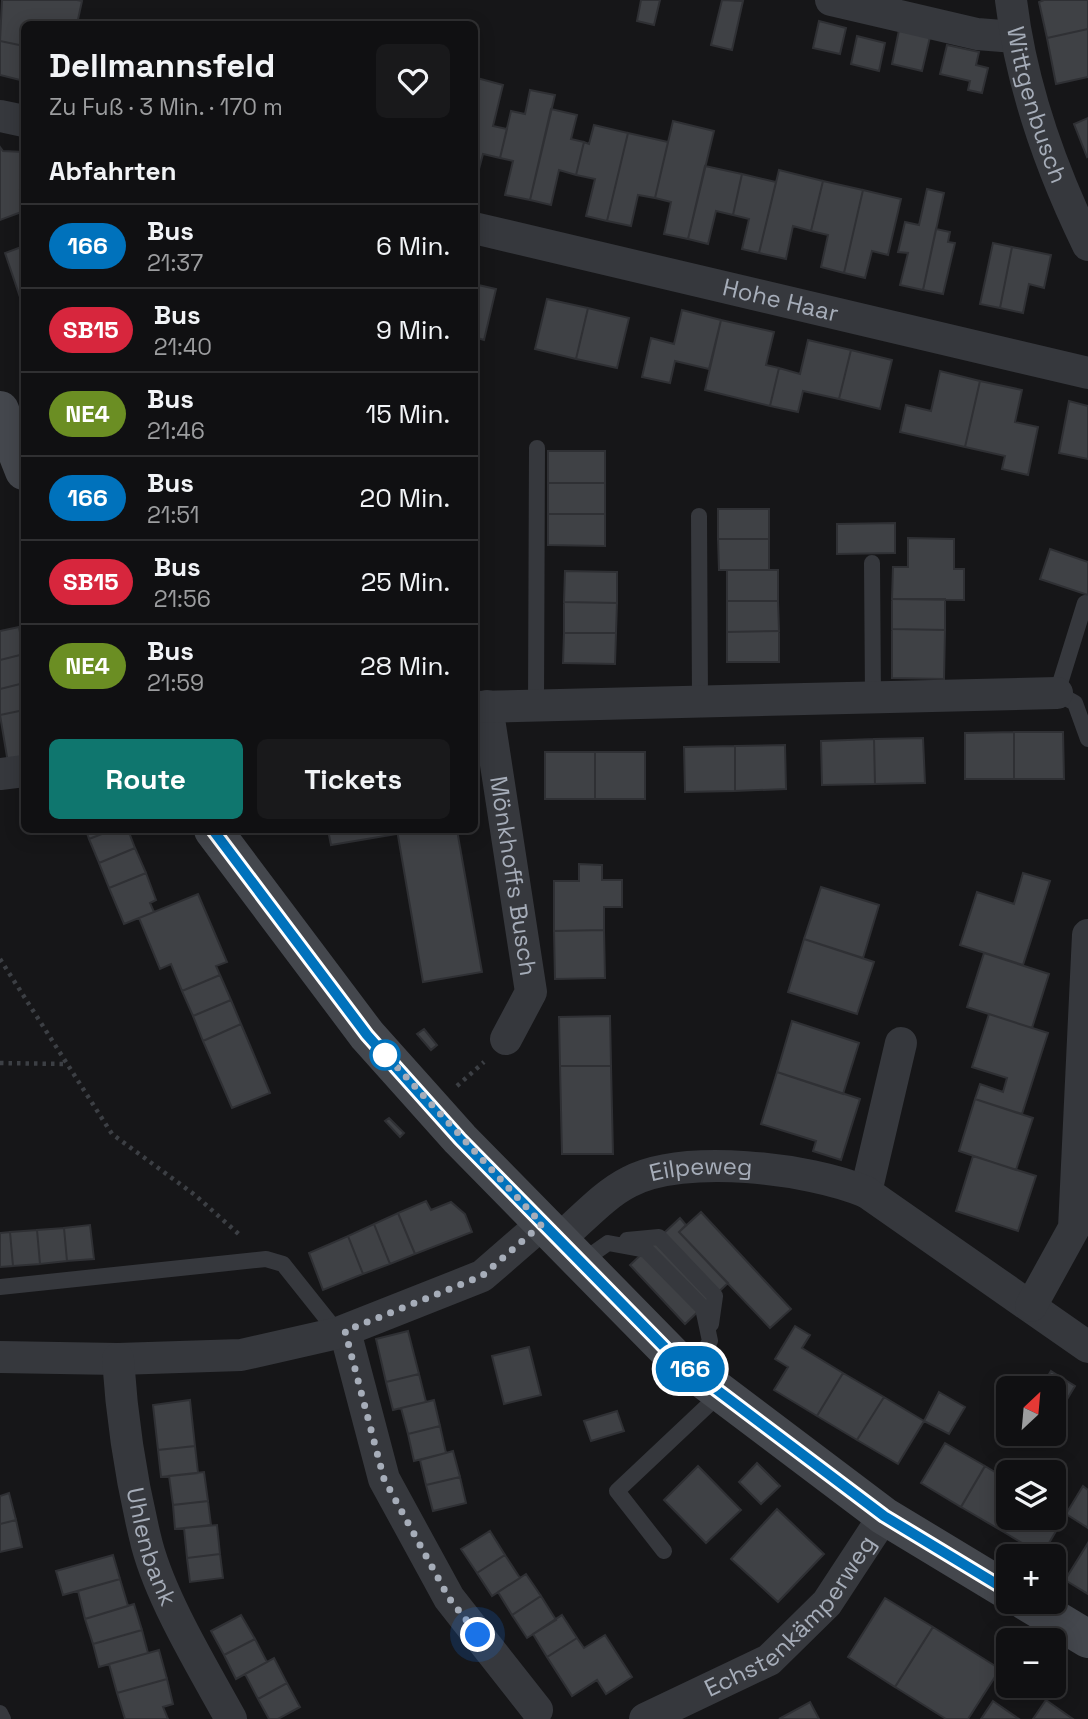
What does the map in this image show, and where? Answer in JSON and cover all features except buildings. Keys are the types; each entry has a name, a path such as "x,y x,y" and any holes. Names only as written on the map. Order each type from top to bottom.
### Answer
{"main road":[{"path":"0,411 21,464"},
{"path":"215,833 367,1035 431,1107 572,1243 676,1359 708,1368 884,1516 996,1584"},
{"path":"1047,1614 1088,1639"}],"street":[{"path":"831,0 977,34 1015,37"},
{"name":"Wittgenbusch","path":"1011,0 1015,37 1032,101 1066,200 1088,245"},
{"path":"0,116 21,120"},
{"name":"Hohe Haar","path":"478,229 1088,373"},
{"name":"Mönkhoffs Busch","path":"506,1039 531,992 481,707 1057,693"},
{"path":"0,774 21,771"},
{"path":"1031,1306 1074,1228 1088,935"},
{"path":"866,1192 901,1043"},
{"name":"Eilpeweg","path":"0,1357 118,1359 241,1355 341,1332 572,1243 626,1183 654,1171 691,1166 733,1167 843,1182 866,1192 1088,1347"},
{"path":"341,1332 384,1479 449,1598 537,1710"},
{"name":"Uhlenbank","path":"118,1359 121,1405 148,1547 182,1629 232,1719"},
{"name":"Echstenkämperweg","path":"645,1719 769,1660 827,1603 884,1516"}],"lane":[{"path":"536,705 537,448"},
{"path":"699,516 700,701"},
{"path":"872,563 873,697"},
{"path":"1085,603 1057,693 1075,703 1088,739"},
{"path":"572,1243 646,1250 703,1308 708,1368 617,1491 664,1551"},
{"path":"0,1287 266,1259 283,1264 341,1332"},
{"path":"0,1713 3,1719"}],"path":[{"path":"0,959 112,1133 195,1195 266,1259"},
{"path":"431,1107 471,1075 506,1039"},
{"path":"0,1063 66,1064"}],"bus line":[{"name":"166","path":"215,833 367,1035 460,1139 676,1359 884,1516 996,1584"}],"route":[{"path":"385,1055 383,1052 435,1112 542,1224 482,1276 345,1331 384,1479 449,1598 478,1635"}]}
